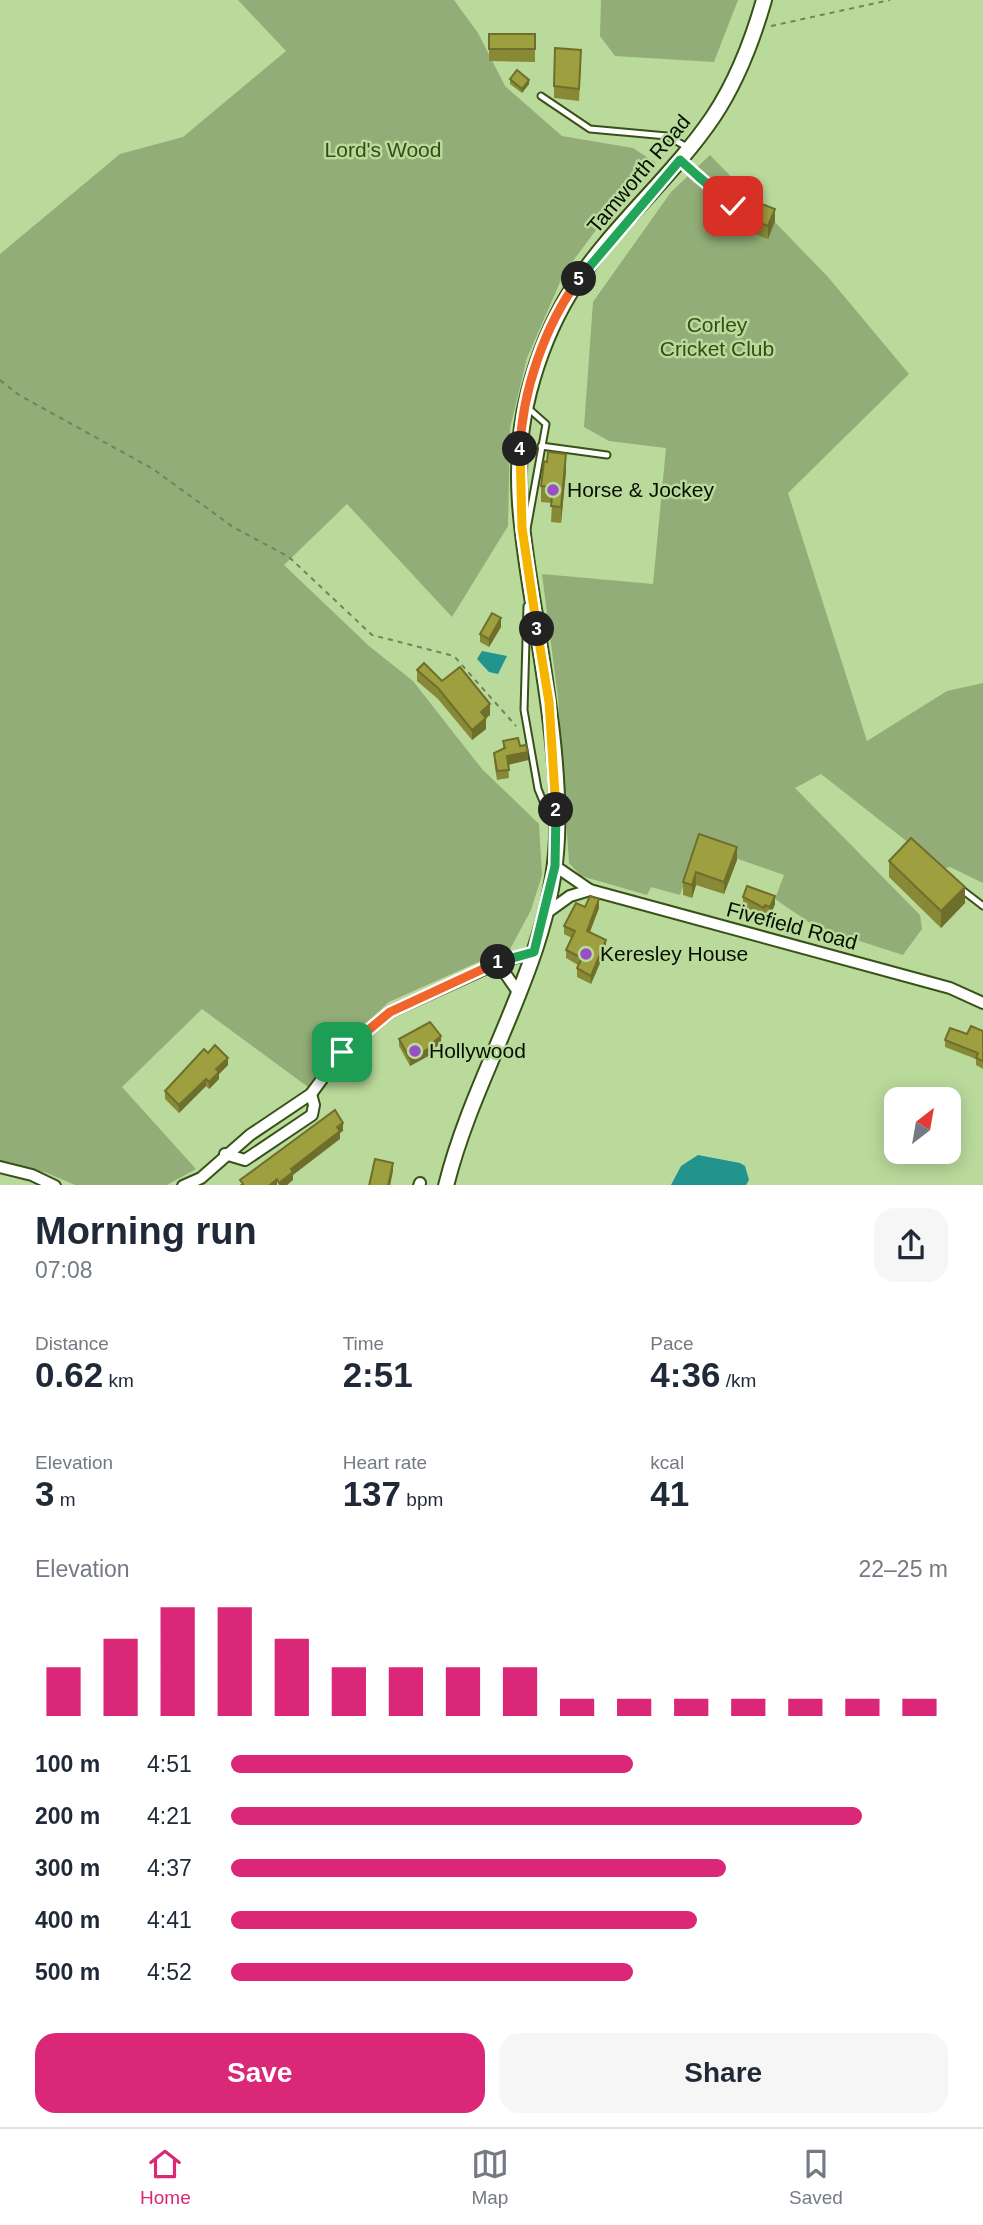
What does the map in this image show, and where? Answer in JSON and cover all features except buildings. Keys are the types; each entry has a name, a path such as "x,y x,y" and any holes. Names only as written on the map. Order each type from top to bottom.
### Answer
{"main road":[{"name":"Tamworth Road","path":"446,1185 460,1134 534,952 555,866 557,836 549,702 528,577 519,487 520,439 526,406 546,340 571,290 685,154 731,87 757,25 764,0"}],"street":[{"name":"Fivefield Road","path":"555,866 590,890 950,988 983,1003"},
{"path":"545,914 570,897 590,890"},
{"path":"183,1185 201,1178 225,1154 311,1094 342,1052 390,1012 498,962 534,952"},
{"path":"498,962 518,992"},
{"path":"225,1154 245,1160 312,1115 314,1104 311,1094"},
{"path":"0,1167 32,1175 55,1185"}],"lane":[{"path":"541,96 590,129 667,136 733,206"},
{"path":"524,546 546,424 526,406"},
{"path":"541,446 607,455"},
{"path":"528,577 524,710 526,732 538,789 557,836"},
{"path":"958,886 983,906"}],"path":[{"path":"757,25 776,27 890,0"},
{"path":"0,380 19,395 153,469 233,527 289,557 372,635 454,656 510,723 526,732"}],"green space":[{"name":"Lord's Wood","path":"238,0 454,0 478,33 505,86 562,136 633,148 656,163 622,195 564,273 527,358 510,428 508,526 452,617 347,504 284,565 369,646 413,681 482,769 539,824 542,875 531,910 508,953 485,959 389,1002 329,1056 308,1087 202,1009 122,1087 196,1169 167,1185 75,1185 47,1173 0,1161 0,254 120,154 183,137 286,51"},
{"path":"601,0 738,0 714,62 615,56 600,36"},
{"name":"Corley Cricket Club","path":"710,155 828,277 909,374 788,493 867,741 947,691 983,683 983,883 950,867 942,869 821,774 795,788 920,915 922,929 903,955 816,927 775,899 784,875 698,845 680,895 651,887 647,895 581,876 569,863 558,698 542,574 653,584 666,448 609,441 584,427 593,302 671,192"}],"water":[{"path":"482,651 507,656 498,674 489,672 477,659"},
{"path":"698,1155 740,1163 745,1166 749,1180 746,1185 671,1185 681,1166"}],"place":[{"name":"Horse & Jockey","path":"553,490"},
{"name":"Keresley House","path":"586,954"},
{"name":"Hollywood","path":"415,1051"}],"route":[{"path":"342,1052 390,1012 498,962 534,952 551,889 557,836 549,702 528,577 519,487 520,439 528,394 546,340 571,290 680,160 733,206"}]}
